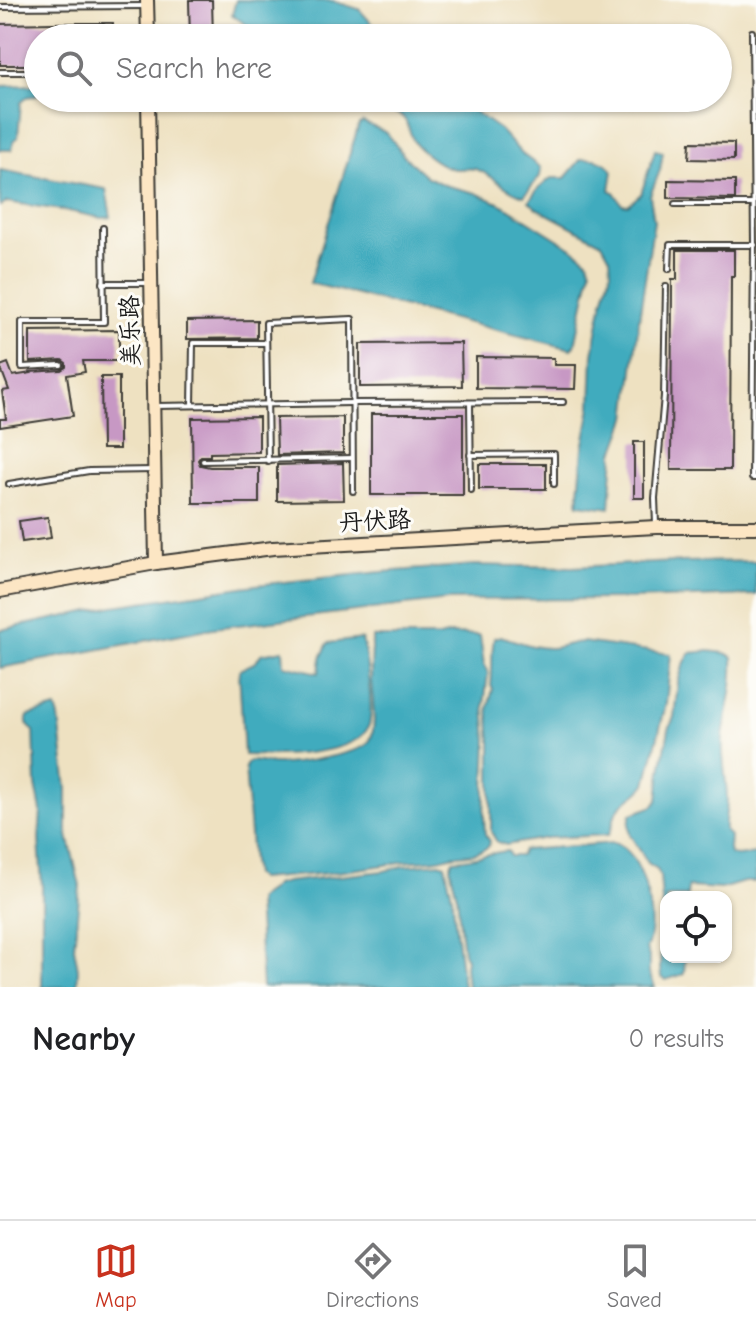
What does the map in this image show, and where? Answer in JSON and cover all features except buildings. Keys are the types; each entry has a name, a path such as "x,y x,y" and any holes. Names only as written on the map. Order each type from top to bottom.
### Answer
{"main road":[{"path":"147,3 148,24"},
{"name":"美乐路","path":"148,112 156,563"},
{"name":"丹伏路","path":"0,591 156,563 273,548 656,527 756,527"}],"lane":[{"path":"0,7 147,3"},
{"path":"752,32 755,75 752,478 756,478"},
{"path":"0,72 24,72"},
{"path":"675,204 754,204"},
{"path":"61,365 22,367 22,322 104,322 103,228"},
{"path":"669,269 670,245 755,245"},
{"path":"103,283 152,283"},
{"path":"656,527 655,498 664,396 666,286"},
{"path":"268,461 266,323 352,319 353,491"},
{"path":"192,405 193,343 266,343"},
{"path":"153,406 563,402"},
{"path":"470,403 471,490"},
{"path":"470,455 554,454 554,484"},
{"path":"203,461 353,458"},
{"path":"9,484 89,471 155,470"}],"water":[{"path":"236,0 333,1 359,9 372,24 246,24 232,15"},
{"path":"24,85 18,137 12,150 0,150 0,86"},
{"path":"393,112 475,112 541,168 540,176 524,196 481,171 446,167 415,144 401,116"},
{"path":"363,122 387,133 404,156 427,177 503,205 588,260 591,270 572,349 310,283 359,124"},
{"path":"655,150 663,152 650,196 654,221 627,418 614,453 610,508 578,504 591,407 593,354 611,271 610,258 602,243 536,208 529,201 551,178 565,178 581,159 591,159 610,167 613,171 610,190 622,204 628,205 641,194"},
{"path":"0,170 106,189 111,217 7,202 0,206"},
{"path":"756,561 756,595 448,600 213,628 0,668 0,630 114,606 255,585 475,565 572,567"},
{"path":"451,634 480,635 488,673 484,706 487,740 484,816 489,846 471,854 330,873 259,879 254,875 245,767 249,761 294,763 364,746 369,742 373,729 372,637 439,637"},
{"path":"500,636 543,648 583,642 671,654 666,704 646,784 617,811 608,835 546,838 506,845 497,842 491,832 488,707 493,689 494,638"},
{"path":"362,639 371,708 369,725 362,736 332,749 244,755 239,670 256,662 261,654 283,650 284,665 319,673 328,643"},
{"path":"708,651 733,657 732,687 723,737 727,800 725,831 730,836 730,854 756,854 756,882 721,889 688,887 688,891 661,891 657,869 648,863 630,835 629,824 631,814 654,806 658,800 678,682 690,653"},
{"path":"56,708 67,789 67,831 80,886 74,947 77,987 42,987 41,811 36,785 34,731 27,721 28,716"},
{"path":"613,843 624,848 633,858 646,889 651,923 646,949 649,973 655,987 467,987 466,959 450,867 453,860 508,851 510,856 520,856 523,850"},
{"path":"440,863 445,865 452,896 463,987 262,987 257,900 275,885"},
{"path":"660,963 685,963 684,974 666,980 661,977"}]}
